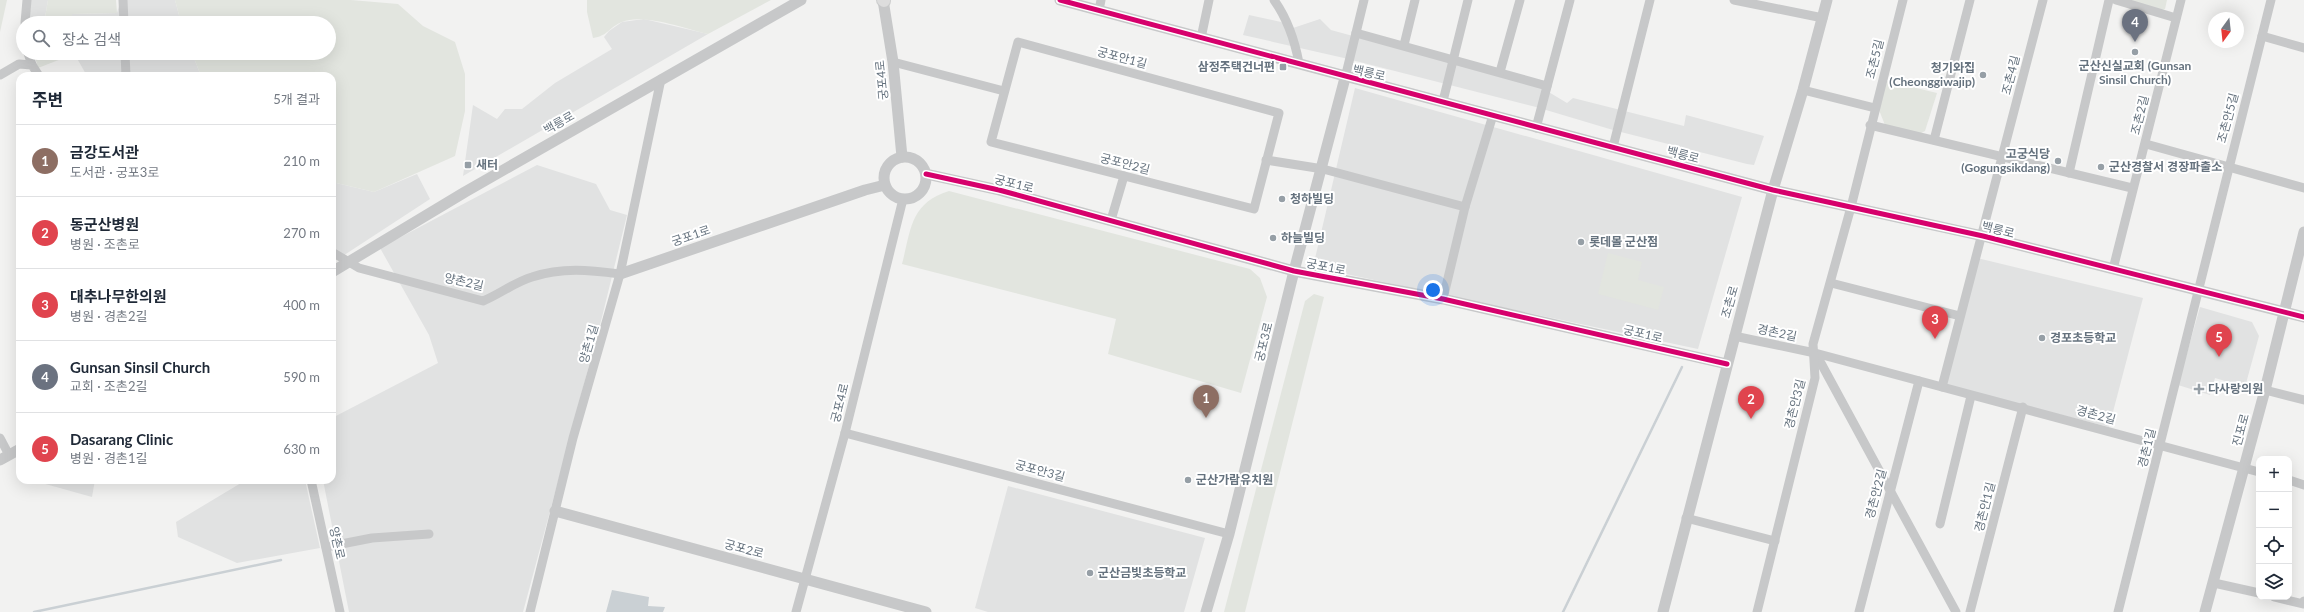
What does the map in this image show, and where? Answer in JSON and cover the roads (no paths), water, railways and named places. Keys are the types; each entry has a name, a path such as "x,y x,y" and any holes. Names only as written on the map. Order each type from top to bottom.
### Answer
{"street":[{"path":"26,16 27,0"},
{"path":"123,0 124,16"},
{"name":"백릉로","path":"336,270 661,79 802,0"},
{"name":"궁포4로","path":"883,0 894,62 902,157"},
{"name":"백릉로","path":"1060,0 1100,5 1201,38 1299,63 1345,78 1443,101 1536,128 1773,190 1983,236 2113,270 2199,289 2304,317"},
{"path":"1201,38 1209,0"},
{"path":"1274,0 1280,9 1296,49 1299,63"},
{"path":"1345,78 1364,0"},
{"path":"1404,45 1415,0"},
{"path":"1443,101 1468,0"},
{"path":"1500,72 1520,0"},
{"path":"1536,128 1570,0"},
{"path":"1613,147 1650,0"},
{"path":"1734,0 1823,18"},
{"name":"조촌로","path":"1663,612 1686,518 1773,190 1803,90 1827,0"},
{"name":"조촌5길","path":"1851,207 1870,125 1903,0"},
{"path":"1934,140 1970,0"},
{"name":"조촌4길","path":"1983,236 2043,0"},
{"path":"2069,173 2109,0"},
{"path":"2116,0 2176,18"},
{"name":"조촌2길","path":"2113,270 2132,188 2146,144 2181,0"},
{"name":"조촌안5길","path":"2199,289 2227,168 2271,0"},
{"path":"1356,33 1404,45 1548,86"},
{"path":"2262,36 2304,48"},
{"name":"궁포안1길","path":"1004,91 1018,42 1279,113 1266,160"},
{"path":"30,60 36,72"},
{"path":"125,60 126,72"},
{"path":"894,62 1004,91"},
{"path":"0,75 19,64 32,65"},
{"name":"궁포3로","path":"1206,612 1229,534 1294,271 1345,78"},
{"name":"양촌1길","path":"530,612 573,438 620,274 661,79"},
{"path":"1803,90 1875,108"},
{"name":"궁포안2길","path":"1004,91 991,142 1254,209 1266,160"},
{"path":"1444,299 1465,207 1493,115"},
{"path":"1870,125 2132,188"},
{"path":"2146,144 2227,168 2304,188"},
{"path":"902,157 915,160 923,168 926,174 926,180 920,192 910,198 903,199 892,194 885,185 884,178 887,167 896,159 902,157"},
{"path":"1266,160 1322,169 1465,207"},
{"name":"궁포1로","path":"926,174 1000,190 1294,271 1444,299 1727,364"},
{"path":"1111,220 1124,176"},
{"name":"궁포1로","path":"620,274 865,190 885,185"},
{"name":"궁포4로","path":"796,612 845,434 903,199"},
{"path":"1851,207 1831,283 1960,316 1942,387"},
{"name":"진포로","path":"2205,612 2265,390 2304,232"},
{"name":"백릉로","path":"1960,316 1983,236"},
{"name":"양촌2길","path":"336,254 348,262 381,274 483,302 532,277 556,270 579,269 620,274"},
{"name":"경촌2길","path":"1815,353 1813,344 1831,283"},
{"name":"경촌1길","path":"2118,612 2199,289"},
{"name":"경촌2길","path":"1734,336 1815,353 1971,396 2023,407 2256,471"},
{"path":"1815,353 1956,612"},
{"name":"경촌안3길","path":"1757,612 1775,540 1785,491 1815,378 1815,353"},
{"name":"경촌안2길","path":"1859,612 1919,381"},
{"path":"2265,390 2304,400"},
{"path":"1940,524 1971,396"},
{"name":"경촌안1길","path":"1970,612 2023,407"},
{"name":"궁포안3길","path":"845,434 1229,534"},
{"path":"0,438 5,458 16,451"},
{"path":"2292,481 2304,485"},
{"name":"양촌로","path":"312,484 340,612"},
{"name":"궁포2로","path":"555,510 926,612"},
{"path":"1686,518 1775,540"},
{"path":"326,547 372,538 429,534"},
{"path":"2214,583 2256,593"},
{"path":"2286,600 2303,604 2304,601"}],"waterway":[{"path":"1563,612 1682,367"},
{"path":"34,612 281,560"}],"place":[{"name":"Gunsan Sinsil Church","path":"2135,42"},
{"name":"군산신실교회 (Gunsan Sinsil Church)","path":"2135,52"},
{"name":"삼정주택건너편","path":"1283,67"},
{"name":"청기와집 (Cheonggiwajip)","path":"1983,75"},
{"name":"고궁식당 (Gogungsikdang)","path":"2058,161"},
{"name":"새터","path":"468,165"},
{"name":"군산경찰서 경장파출소","path":"2101,167"},
{"name":"청하빌딩","path":"1282,199"},
{"name":"하늘빌딩","path":"1273,238"},
{"name":"롯데몰 군산점","path":"1581,242"},
{"name":"경포초등학교","path":"2042,338"},
{"name":"대추나무한의원","path":"1935,339"},
{"name":"Dasarang Clinic","path":"2219,357"},
{"name":"다사랑의원","path":"2199,389"},
{"name":"금강도서관","path":"1206,418"},
{"name":"동군산병원","path":"1751,419"},
{"name":"군산가람유치원","path":"1188,480"},
{"name":"군산금빛초등학교","path":"1090,573"}]}
